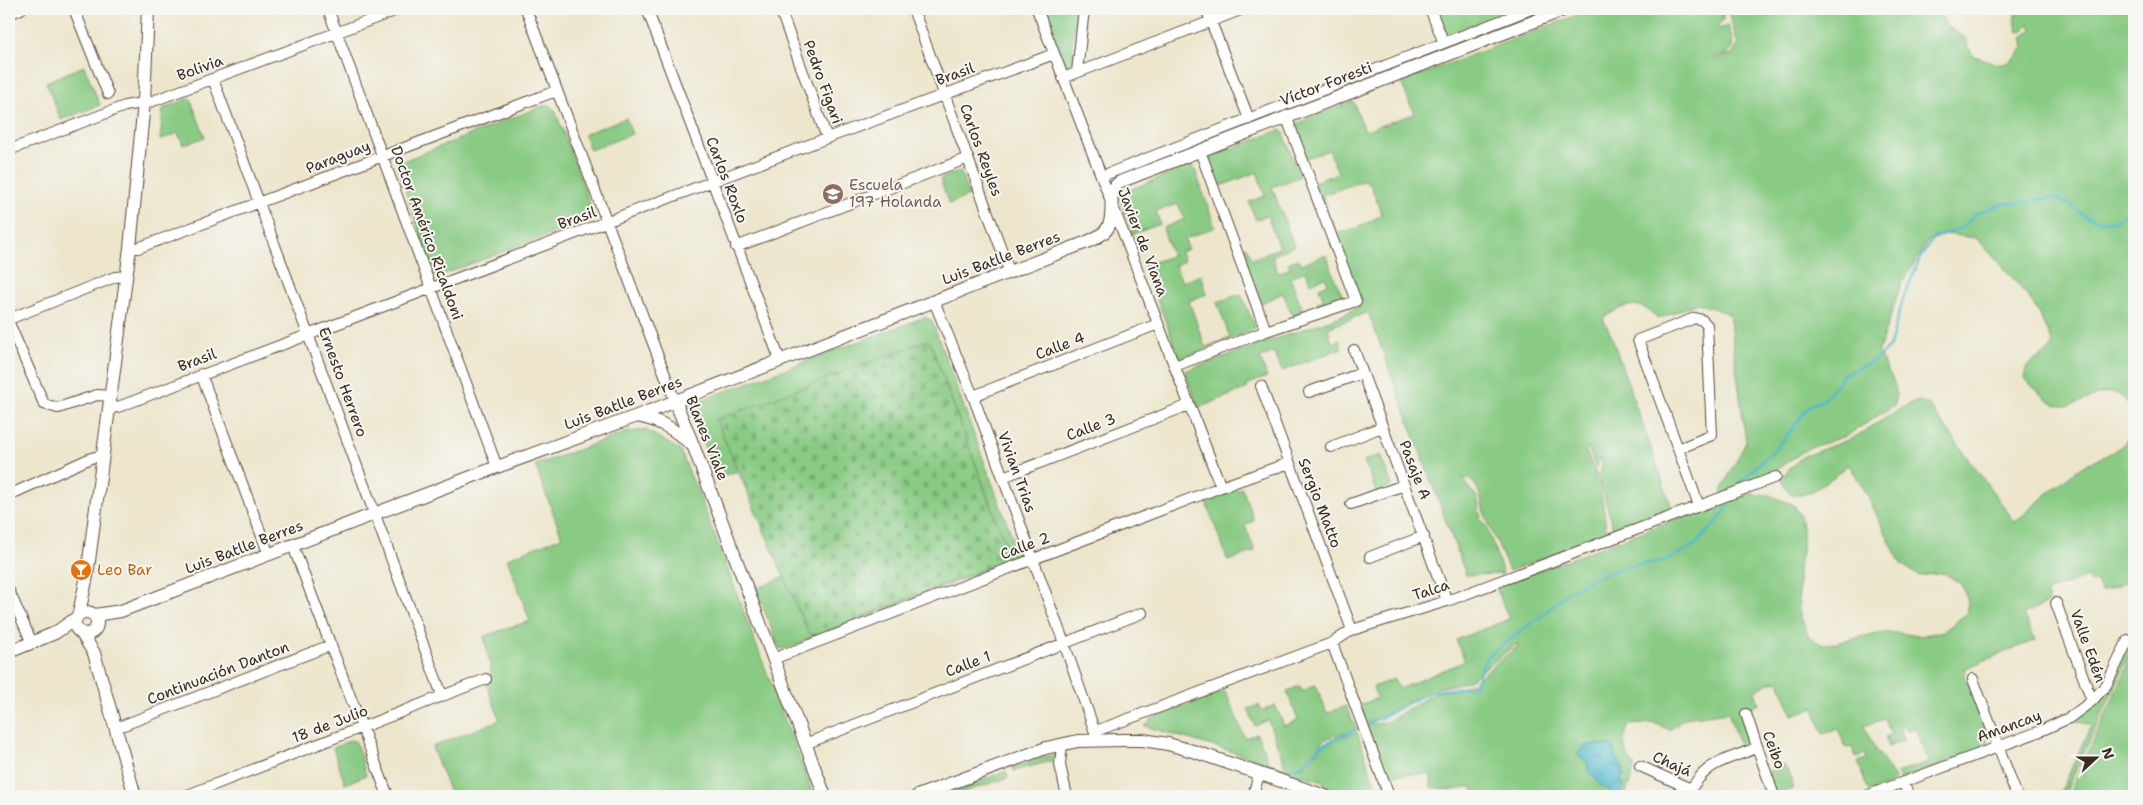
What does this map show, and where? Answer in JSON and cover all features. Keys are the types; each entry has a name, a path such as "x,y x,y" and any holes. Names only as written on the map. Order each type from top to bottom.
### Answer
{"street":[{"path":"9,14 21,9"},
{"path":"74,9 108,94"},
{"path":"135,796 85,615 87,576 130,248 144,102 148,9"},
{"name":"Doctor Américo Ricaldoni","path":"328,9 384,156 430,288 497,467"},
{"name":"Bolivia","path":"9,150 125,106 153,101 400,9"},
{"name":"Blanes Viale","path":"526,9 825,796"},
{"name":"Carlos Roxlo","path":"647,9 780,360"},
{"name":"Pedro Figari","path":"780,9 827,138"},
{"name":"Carlos Reyles","path":"913,9 1010,273"},
{"name":"Javier de Viana","path":"1038,9 1221,487"},
{"path":"1077,72 1084,9"},
{"path":"1206,9 1248,118"},
{"path":"1063,78 1243,9"},
{"path":"1430,9 1444,43"},
{"name":"Víctor Foresti","path":"1102,176 1531,9"},
{"name":"Víctor Foresti","path":"1111,202 1111,194 1116,184 1286,116 1566,9"},
{"name":"Brasil","path":"9,321 44,404 58,408 97,395 118,407 827,138 1054,54"},
{"name":"Ernesto Herrero","path":"214,79 442,695"},
{"name":"Paraguay","path":"130,248 138,248 259,204 556,91"},
{"path":"1175,366 1266,331 1356,301 1286,116"},
{"path":"1200,151 1266,331"},
{"path":"736,246 968,158"},
{"name":"Luis Batlle Berres","path":"56,633 88,631 121,611 497,467 637,416 1087,242 1104,233 1110,222 1111,202"},
{"path":"9,321 114,277 126,276"},
{"name":"Vivian Trias","path":"934,301 1003,478 1097,736"},
{"path":"1678,449 1712,435 1707,325 1702,320 1695,318 1638,340 1678,449 1699,506"},
{"name":"Calle 4","path":"972,396 1158,324"},
{"name":"Pasaje A","path":"1354,350 1447,601"},
{"path":"1309,392 1362,373"},
{"path":"202,374 269,555"},
{"name":"Sergio Matto","path":"1261,386 1352,630"},
{"name":"Calle 3","path":"1003,478 1189,405"},
{"path":"637,416 660,422 678,432 693,445"},
{"path":"1331,446 1382,427"},
{"path":"9,495 91,458 103,455"},
{"name":"Calle 2","path":"773,659 1221,487 1289,463"},
{"name":"Talca","path":"1097,736 1332,643 1352,630 1447,601 1776,477"},
{"path":"1351,504 1404,485"},
{"path":"1370,557 1424,536"},
{"path":"293,546 388,796"},
{"path":"9,592 32,643"},
{"name":"Valle Edén","path":"2056,603 2092,700"},
{"name":"Luis Batlle Berres","path":"9,652 56,633 85,615 121,611"},
{"name":"Calle 1","path":"805,744 1142,613"},
{"path":"85,615 75,626 88,631"},
{"name":"Amancay","path":"1866,796 2038,732 2070,718 2092,700 2107,684 2128,640"},
{"path":"1332,643 1389,796"},
{"name":"Continuación Danton","path":"116,728 331,645"},
{"path":"1973,679 2017,796"},
{"name":"18 de Julio","path":"185,796 442,695 486,680"},
{"name":"Ceibo","path":"1746,714 1756,748 1774,796"},
{"path":"917,796 1046,748 1097,736 1168,744 1325,796"},
{"path":"1062,744 1060,764 1067,796"},
{"path":"1689,792 1700,774 1711,766 1756,748"},
{"name":"Chajá","path":"1640,766 1689,792"},
{"path":"1253,796 1259,774"},
{"path":"1903,782 1909,796"}],"green space":[{"path":"1044,9 1077,9 1072,41 1074,58 1070,68 1064,65"},
{"path":"1435,9 1513,9 1448,36"},
{"path":"1538,9 1553,9 1461,44 1449,46 1442,51 1118,178 1112,177"},
{"path":"1593,9 1723,9 1723,19 1718,27 1719,29 1728,26 1733,43 1731,51 1722,56 1714,57 1713,60 1733,54 1738,45 1727,9 1941,9 1946,23 1967,39 1967,45 1973,56 2005,64 2024,47 2022,37 2032,30 2031,25 2027,25 2024,31 2018,32 2014,18 2018,11 2017,9 2134,9 2134,580 2101,592 2097,581 2090,583 2087,577 2046,592 2050,602 2023,614 2035,640 1966,668 1965,674 1989,744 1986,748 1900,780 1897,773 1928,762 1915,728 1906,731 1905,726 1901,728 1903,740 1888,747 1885,737 1891,734 1885,719 1864,726 1875,749 1895,778 1893,783 1869,792 1858,762 1866,759 1864,754 1856,757 1852,747 1846,748 1838,729 1823,734 1814,708 1792,715 1779,681 1771,682 1755,691 1759,704 1745,709 1744,720 1749,746 1748,751 1744,751 1739,744 1728,712 1685,718 1670,730 1654,723 1629,725 1624,742 1626,752 1635,767 1625,796 1476,796 1472,787 1451,790 1431,787 1431,774 1397,774 1389,777 1397,796 1389,796 1367,725 1387,722 1434,693 1460,688 1472,683 1518,646 1518,643 1471,679 1458,684 1437,688 1406,703 1381,719 1372,720 1363,726 1356,707 1377,698 1373,687 1394,679 1399,689 1465,661 1456,640 1509,619 1496,587 1705,508 1751,494 1769,495 1794,505 1800,515 1802,551 1798,570 1799,611 1808,636 1821,644 1837,643 1877,633 1899,633 1919,636 1944,631 1966,614 1968,601 1961,584 1944,573 1919,576 1901,564 1865,491 1849,465 1814,490 1796,495 1788,491 1782,481 1787,471 1802,457 1853,438 1907,405 1920,401 1929,405 2015,522 2077,470 2108,455 2122,445 2128,439 2133,428 2132,412 2129,406 2122,397 2114,393 2105,393 2075,404 2057,405 2044,397 2024,378 2029,364 2047,352 2053,343 2033,303 1976,238 1946,234 1927,242 1900,287 1878,353 1895,386 1896,399 1894,405 1848,435 1807,449 1756,483 1723,495 1721,491 1746,442 1729,314 1698,303 1658,319 1645,308 1629,306 1617,310 1603,319 1611,335 1673,511 1614,533 1599,474 1603,463 1600,458 1596,468 1589,449 1585,449 1600,483 1607,535 1509,571 1484,512 1479,492 1474,483 1466,478 1462,478 1477,497 1481,519 1486,524 1503,574 1466,575 1368,312 1328,328 1332,343 1339,340 1342,348 1282,371 1274,352 1260,358 1267,377 1246,385 1248,388 1198,408 1185,371 1341,316 1358,307 1359,302 1329,219 1332,220 1337,233 1357,228 1382,215 1370,184 1365,180 1323,195 1327,207 1325,211 1314,182 1338,173 1329,150 1306,158 1293,125 1353,101 1365,131 1414,114 1401,82"},
{"path":"84,66 100,105 61,120 46,82"},
{"path":"190,98 205,137 183,145 178,133 160,140 163,109"},
{"path":"549,105 555,110 593,213 591,219 441,275 434,275 397,166 398,163"},
{"path":"626,118 632,134 590,150 584,134"},
{"path":"1280,130 1284,133 1299,177 1272,187 1294,246 1272,256 1278,273 1291,268 1288,263 1298,259 1301,264 1327,256 1344,299 1319,310 1316,303 1324,300 1319,288 1328,284 1325,277 1310,283 1306,271 1290,277 1304,313 1293,317 1283,293 1261,303 1240,249 1246,246 1252,259 1279,248 1267,215 1256,220 1249,202 1265,196 1257,172 1218,187 1206,158"},
{"path":"1193,164 1215,227 1185,239 1188,249 1181,252 1184,261 1175,265 1182,282 1201,275 1207,294 1189,301 1205,347 1230,338 1217,302 1241,294 1256,329 1180,359 1144,265 1172,256 1163,228 1185,219 1178,204 1156,211 1160,224 1133,234 1118,195"},
{"path":"960,171 969,196 949,204 940,179"},
{"path":"925,317 932,321 1018,553 1014,559 786,649 779,648 756,589 784,577 808,632 815,636 1005,560 1009,554 930,342 926,341 717,420 738,471 715,478 695,416 694,403"},
{"path":"926,341 930,342 1009,554 1005,560 815,636 808,632 716,420"},
{"path":"646,430 680,450 814,796 451,796 432,747 500,720 486,683 490,681 491,671 484,636 530,621 507,558 562,537 535,465 628,432"},
{"path":"1380,455 1392,485 1377,494 1364,461"},
{"path":"1242,488 1254,521 1245,525 1255,551 1228,561 1206,502"},
{"path":"2134,645 2134,657 2130,654 2064,796 2059,796 2091,725 2076,721 2111,682 2127,649"},
{"path":"2130,661 2134,664 2134,796 2068,796"},
{"path":"1316,685 1327,713 1346,706 1356,729 1326,739 1304,763 1293,767 1277,770 1260,760 1144,726 1156,716 1225,691 1245,738 1257,734 1269,763 1286,768 1268,720 1255,726 1248,709 1259,705 1262,711 1275,705 1284,726 1298,720 1287,691 1300,686 1302,691"},
{"path":"1357,732 1379,796 1344,796 1317,779 1288,772 1288,770 1297,769 1308,763 1330,741"},
{"path":"351,740 356,742 366,775 345,784 333,748"},
{"path":"1058,754 1058,759 1014,771 1013,768 1023,762"},
{"path":"1784,765 1792,778 1792,789 1785,791 1786,796 1771,796 1764,773"},
{"path":"1006,771 1008,778 953,795 948,793"}],"water":[{"path":"1609,745 1614,749 1616,757 1623,768 1624,776 1621,777 1622,784 1625,784 1620,796 1613,796 1609,792 1610,789 1600,785 1589,771 1587,763 1577,754 1584,746"}],"waterway":[{"path":"1741,482 1784,440 1809,406 1825,399 1843,375 1875,360 1890,346 1903,299 1920,258 1934,237 1962,228 1977,213 2002,204 2053,198 2071,205 2084,216 2099,221 2114,221 2134,208"},
{"path":"1366,725 1432,691 1473,687 1487,657 1546,612 1568,592 1595,577 1630,566 1667,560 1696,544 1720,519 1729,505"},
{"path":"1282,772 1303,765 1320,746 1360,728"},
{"path":"1229,796 1241,788"}],"place":[{"name":"Escuela 197 Holanda","path":"833,194"},
{"name":"Leo Bar","path":"81,570"}]}
